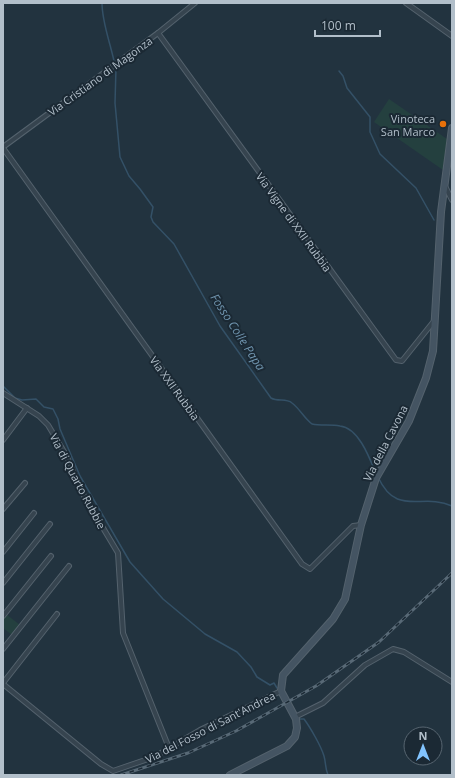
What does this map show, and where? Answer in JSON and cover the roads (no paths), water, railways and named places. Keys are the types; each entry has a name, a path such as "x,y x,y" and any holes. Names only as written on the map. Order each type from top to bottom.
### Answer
{"main road":[{"name":"Via della Cavona","path":"280,691 283,675 333,619 345,599 361,525 377,476 409,421 426,378 433,351 441,212 452,128"},
{"path":"230,775 291,743 297,731 295,717 280,691"}],"street":[{"name":"Via Cristiano di Magonza","path":"3,148 158,33 195,3"},
{"path":"406,3 452,36"},
{"name":"Via Vigne di XXII Rubbia","path":"158,33 396,360 402,361 436,319"},
{"name":"Via XXII Rubbia","path":"3,148 302,564 310,569 353,526 361,525"},
{"path":"445,185 452,200"},
{"name":"Via di Quarto Rubbie","path":"3,393 41,417 49,426 66,455 84,496 118,553 123,633 169,748"},
{"path":"3,440 27,408"},
{"path":"3,509 24,482"},
{"path":"3,552 34,513"},
{"path":"3,583 50,524"},
{"path":"3,616 51,556"},
{"path":"3,648 69,566"},
{"path":"3,684 57,614"},
{"path":"295,717 323,703 360,669 393,649 404,652 452,682"},
{"name":"Via del Fosso di Sant'Andrea","path":"3,684 112,770 150,759 200,730 280,691"}],"waterway":[{"name":"Fosso Colle Papa","path":"102,3 105,25 114,61"},
{"name":"Fosso Colle Papa","path":"116,68 115,103 120,157 129,176 153,207 151,217 153,222 174,244 220,326 271,398 276,400 285,400 295,405 312,424 340,426 353,432 363,445 376,474"},
{"path":"339,71 343,76 347,88 370,117 370,132 380,154 416,188 434,220"},
{"path":"3,386 15,398 22,400 36,399 44,407 53,409 80,476 130,562 163,599 205,634 237,652 251,667 257,677 270,685 274,683 277,688"},
{"name":"Fosso Colle Papa","path":"378,477 385,489 393,497 402,501 441,502 452,506"},
{"path":"300,719 304,719 318,742 324,756 328,775"}],"railway":[{"path":"121,775 188,753 236,731 316,686 379,642 452,573"}],"place":[{"name":"Vinoteca San Marco","path":"443,124"}]}
